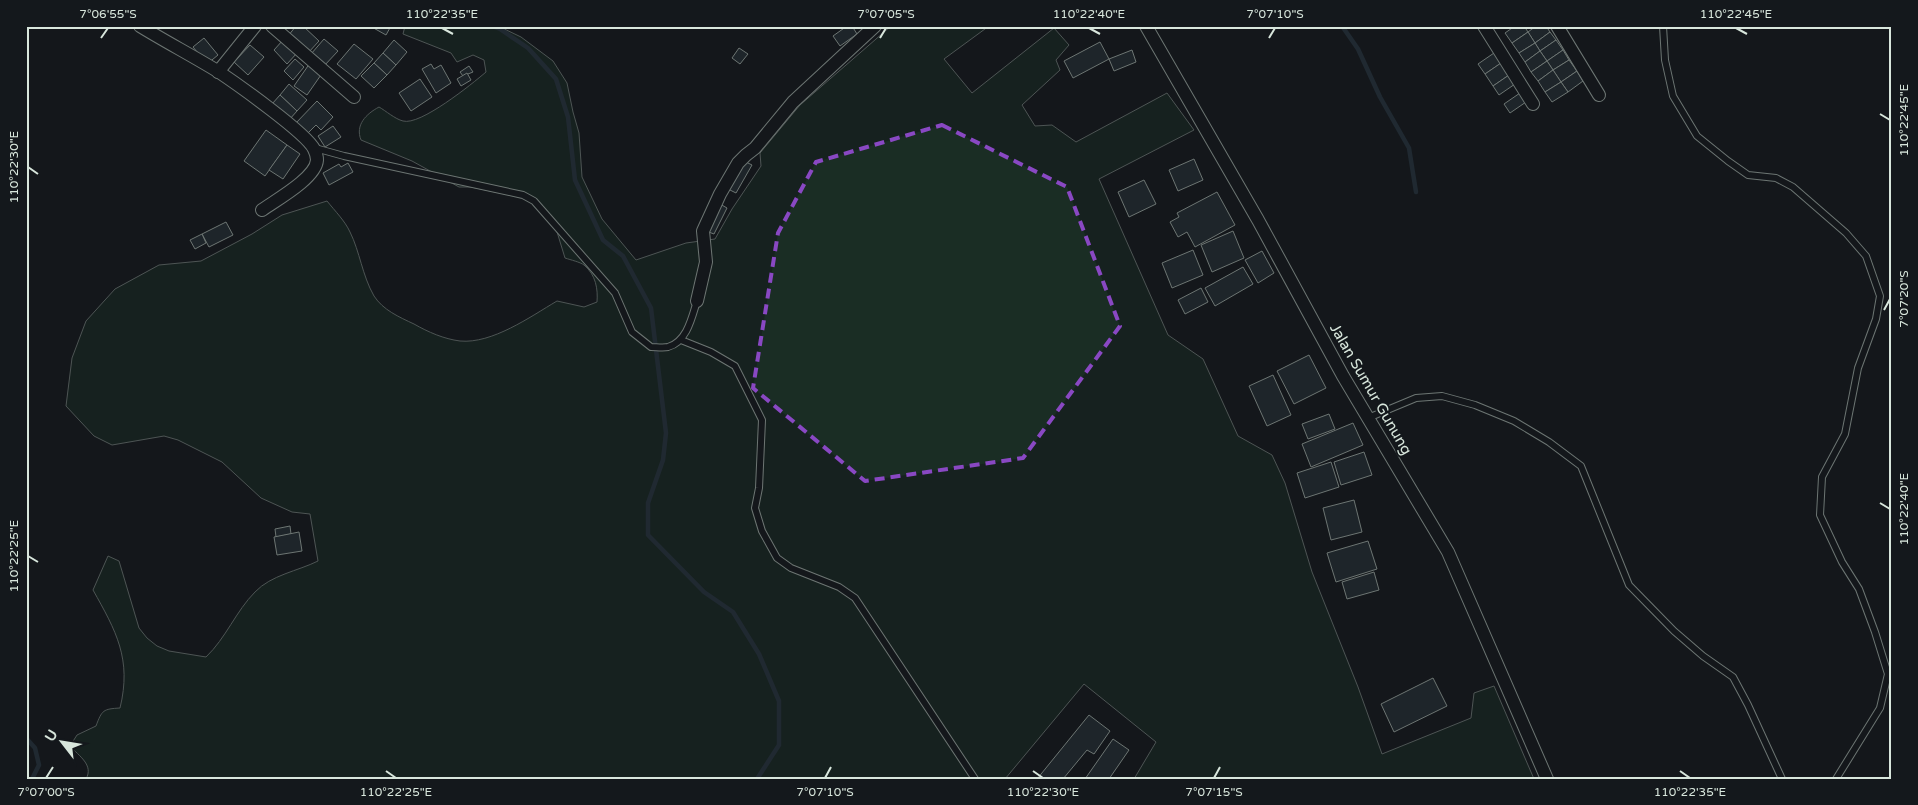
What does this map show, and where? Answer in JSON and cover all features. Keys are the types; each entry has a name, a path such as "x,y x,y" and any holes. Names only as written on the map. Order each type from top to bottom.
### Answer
{"street":[{"path":"140,26 218,72 278,116 313,148 317,159 314,170 292,189 262,210"},
{"path":"218,72 255,26"},
{"path":"272,26 354,96"},
{"path":"698,301 706,262 703,231 720,194 738,163 755,148 793,102 875,26"},
{"name":"Jalan Sumur Gunung","path":"1146,26 1368,418 1448,552 1547,779"},
{"path":"1484,26 1533,104"},
{"path":"1557,26 1600,94"}],"lane":[{"path":"1663,26 1665,60 1674,96 1697,136 1728,162 1748,175 1776,178 1793,187 1846,233 1866,256 1880,296 1876,319 1858,368 1845,434 1822,477 1820,515 1842,562 1859,589 1888,674 1880,708 1836,779"},
{"path":"313,148 523,195 534,201 615,293 632,332 651,347 668,347 681,340 688,328 698,301"},
{"path":"681,340 711,352 734,366 762,420 759,488 755,508 762,531 777,558 791,568 839,587 855,598 975,779"},
{"path":"1368,418 1416,398 1442,396 1476,405 1514,421 1549,442 1581,466 1629,585 1674,631 1733,678 1748,705 1782,779"}],"highlighted area":[{"path":"942,125 1067,187 1120,326 1023,458 865,481 753,388 778,233 816,162"}],"green space":[{"path":"405,26 498,26 521,37 553,61 567,83 579,133 582,177 602,219 636,260 686,243 715,239 732,209 761,166 760,153 800,105 891,26 989,26 944,59 972,93 1054,28 1069,45 1056,60 1060,70 1022,105 1035,126 1052,125 1076,142 1167,93 1194,130 1099,179 1168,335 1203,359 1238,436 1272,455 1285,483 1312,572 1358,687 1382,754 1471,718 1474,693 1494,686 1534,779 1134,779 1156,742 1084,684 1005,779 86,779 88,774 87,765 70,746 77,735 96,726 104,711 120,708 123,691 123,660 120,646 109,619 93,590 108,556 119,561 139,628 147,638 157,646 169,651 206,657 219,642 248,599 261,586 277,577 318,561 310,514 292,512 261,498 222,462 178,440 164,436 112,445 94,436 66,406 72,358 86,321 115,289 159,265 201,261 252,234 282,215 327,201 343,220 350,232 367,280 378,301 397,316 436,335 460,341 472,341 498,334 557,301 584,307 597,302 594,278 582,264 565,258 554,222 546,211 524,198 471,187 459,187 412,161 361,140 359,130 363,120 379,107 400,120 411,121 446,103 486,72 484,60 473,55 457,62 451,53 403,34"}],"building":[{"path":"296,26 303,26 319,41 308,53 288,36"},
{"path":"370,26 391,26 386,35"},
{"path":"847,26 852,26 857,34 840,46 833,36"},
{"path":"1515,26 1524,26 1528,32 1512,43 1505,33"},
{"path":"1536,26 1546,26 1550,32 1535,43 1528,32"},
{"path":"1528,32 1535,43 1519,53 1512,43"},
{"path":"1550,32 1556,40 1540,51 1535,43"},
{"path":"204,38 218,55 207,64 193,47"},
{"path":"324,39 338,51 324,66 311,54"},
{"path":"283,40 297,53 287,64 274,50"},
{"path":"394,40 407,52 396,65 383,53"},
{"path":"1556,40 1563,50 1547,61 1540,51"},
{"path":"1100,42 1109,59 1073,78 1064,61"},
{"path":"1535,43 1540,51 1525,62 1519,53"},
{"path":"354,44 373,59 356,79 337,64"},
{"path":"250,45 264,57 248,75 234,62"},
{"path":"739,48 748,54 740,64 732,58"},
{"path":"1132,50 1136,62 1114,71 1109,59"},
{"path":"1563,50 1569,60 1553,70 1547,61"},
{"path":"1540,51 1547,61 1531,72 1525,62"},
{"path":"383,53 396,65 387,75 374,63"},
{"path":"1494,53 1501,63 1485,74 1478,64"},
{"path":"295,59 304,67 293,80 284,71"},
{"path":"1569,60 1577,71 1561,82 1553,70"},
{"path":"1547,61 1553,70 1538,81 1531,72"},
{"path":"310,63 323,72 307,95 294,86"},
{"path":"374,63 387,75 374,88 361,76"},
{"path":"1501,63 1509,75 1493,86 1485,74"},
{"path":"431,64 434,69 441,65 451,83 436,93 422,69"},
{"path":"469,66 473,72 463,76 460,72"},
{"path":"1553,70 1561,82 1545,92 1538,81"},
{"path":"1577,71 1583,81 1568,92 1561,82"},
{"path":"467,73 471,80 461,86 457,79"},
{"path":"1509,75 1515,84 1499,95 1493,86"},
{"path":"420,79 432,97 411,111 399,93"},
{"path":"1561,82 1568,92 1552,102 1545,92"},
{"path":"289,84 307,100 297,111 280,95"},
{"path":"1520,93 1526,102 1510,113 1504,104"},
{"path":"280,95 297,111 289,120 272,104"},
{"path":"317,101 333,117 321,130 316,125 306,135 295,124"},
{"path":"333,126 341,137 325,147 318,136"},
{"path":"266,130 287,145 265,176 244,161"},
{"path":"287,145 300,154 283,179 269,170"},
{"path":"1194,159 1203,180 1178,191 1169,170"},
{"path":"744,161 752,165 736,193 728,189"},
{"path":"348,163 353,172 329,185 323,173 339,164 341,167"},
{"path":"1144,180 1156,204 1129,217 1118,192"},
{"path":"1217,192 1235,225 1195,247 1187,232 1178,237 1170,222 1179,217 1177,213"},
{"path":"720,204 727,208 714,234 706,231"},
{"path":"226,222 233,235 209,247 202,234"},
{"path":"1233,231 1244,258 1212,272 1201,245"},
{"path":"202,234 206,243 195,249 190,240"},
{"path":"1193,250 1203,275 1172,288 1162,263"},
{"path":"1262,251 1274,273 1258,283 1245,260"},
{"path":"1243,267 1253,284 1215,306 1205,288"},
{"path":"1201,288 1208,302 1185,314 1178,300"},
{"path":"1309,355 1326,388 1294,404 1277,371"},
{"path":"1273,375 1291,415 1267,426 1249,386"},
{"path":"1329,414 1335,429 1308,439 1302,424"},
{"path":"1353,423 1363,445 1311,467 1302,444"},
{"path":"1364,452 1372,475 1341,485 1334,462"},
{"path":"1331,462 1339,487 1305,498 1297,473"},
{"path":"1354,500 1362,532 1331,540 1323,508"},
{"path":"290,526 291,534 276,537 275,529"},
{"path":"299,532 302,551 277,555 274,537"},
{"path":"1368,541 1377,569 1336,582 1327,553"},
{"path":"1374,572 1379,590 1347,599 1342,582"},
{"path":"1433,678 1447,706 1394,732 1381,704"},
{"path":"1089,715 1110,731 1094,754 1087,750 1063,779 1037,779"},
{"path":"1113,739 1129,750 1109,779 1085,779"}],"waterway":[{"path":"492,26 500,29 528,48 556,79 568,117 575,180 603,240 623,256 651,308 666,433 663,460 648,503 648,535 704,592 733,612 759,654 779,701 779,745 757,779"},
{"path":"1342,26 1358,49 1380,97 1409,148 1416,192"},
{"path":"26,738 35,748 39,765 32,779"}]}
